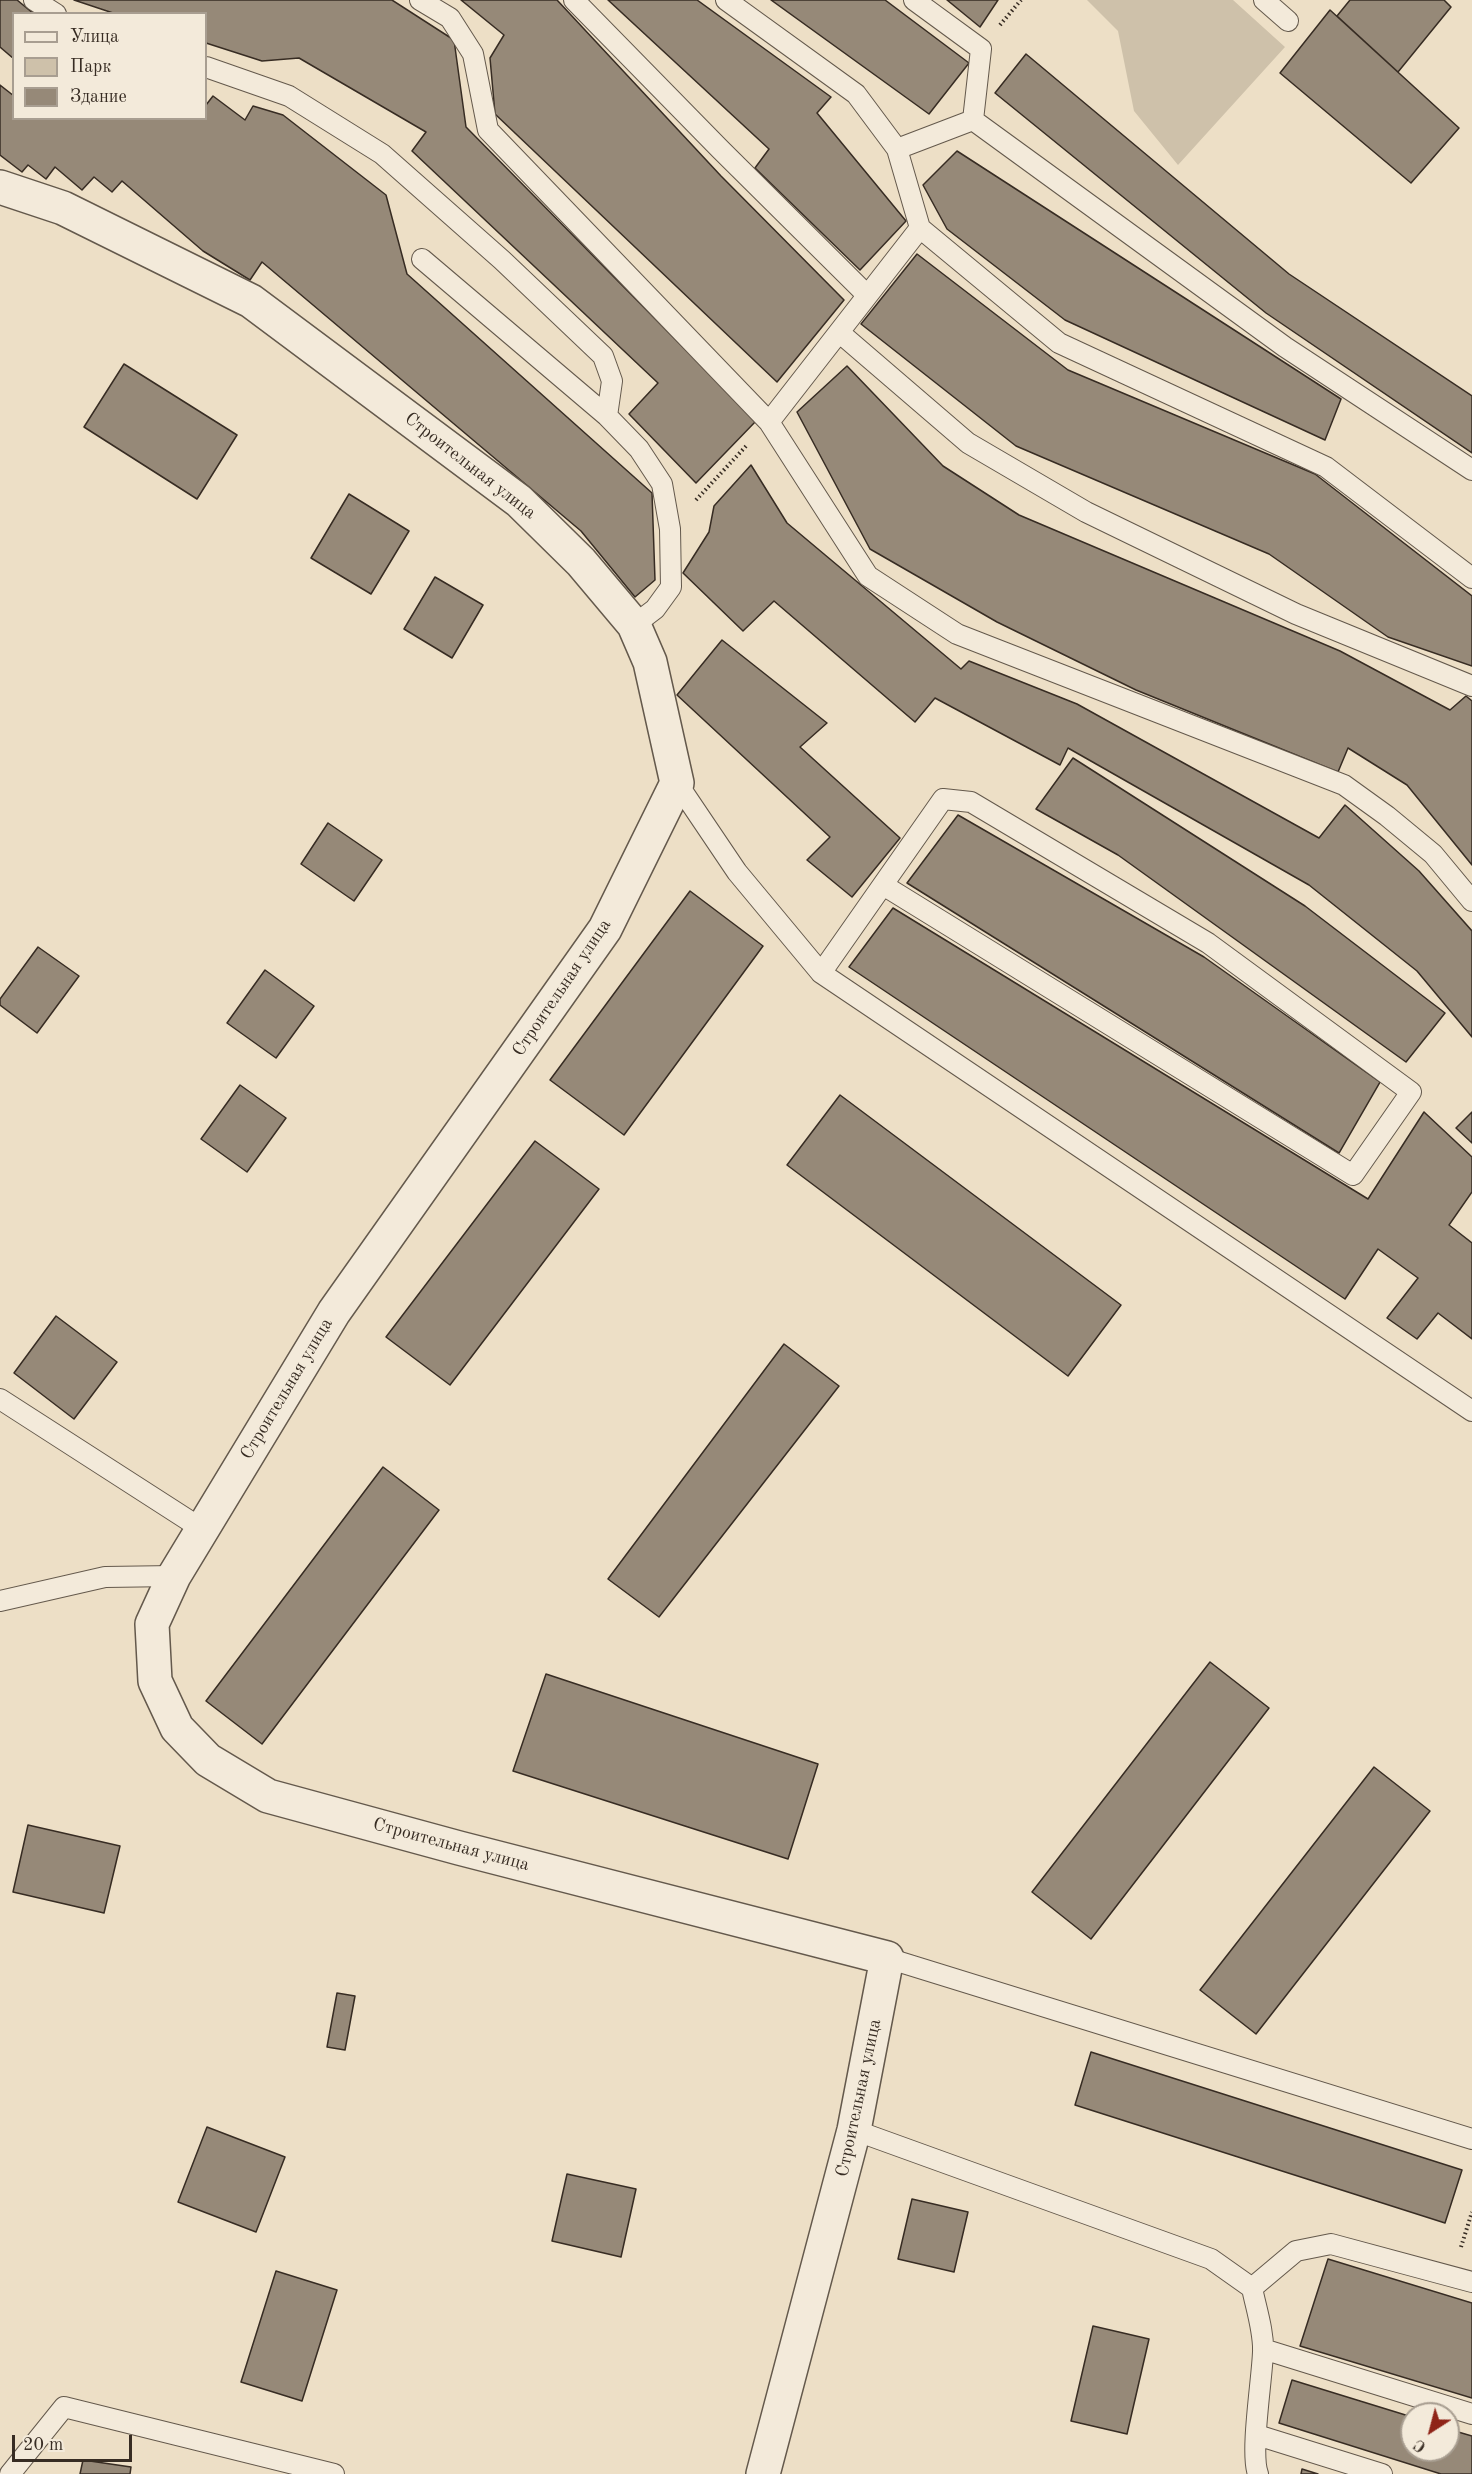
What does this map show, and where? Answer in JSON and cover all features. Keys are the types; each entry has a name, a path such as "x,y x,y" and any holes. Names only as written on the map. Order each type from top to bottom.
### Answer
{"street":[{"name":"Строительная улица","path":"0,187 63,208 251,301 519,501 581,562 634,625 650,662 677,783 605,929 334,1312 174,1576 152,1623 155,1681 177,1728 208,1760 268,1796 459,1848 887,1958 854,2130 764,2474"}],"lane":[{"path":"34,0 53,12"},
{"path":"420,0 450,18 473,54 488,130 769,422 868,576 957,634 1344,785 1388,816 1433,854 1472,901"},
{"path":"574,0 867,295"},
{"path":"726,0 856,94 897,149 920,228 1059,343 1326,467 1472,578"},
{"path":"914,0 981,49 973,120"},
{"path":"1264,0 1288,21"},
{"path":"207,67 289,96 382,154 502,260 603,357 612,381 606,416"},
{"path":"897,149 973,120"},
{"path":"973,120 1285,347 1472,470"},
{"path":"769,422 920,228"},
{"path":"422,259 606,416 639,450 662,484 670,529 671,587 655,609 634,625"},
{"path":"840,333 968,443 1086,512 1296,614 1472,686"},
{"path":"677,783 737,872 821,973 1472,1411"},
{"path":"821,973 943,799 971,802 1208,944 1411,1092 1353,1175 883,885"},
{"path":"0,1399 202,1529"},
{"path":"0,1601 105,1577 174,1576"},
{"path":"887,1958 1472,2139"},
{"path":"854,2130 1211,2259 1252,2288 1263,2349 1257,2435 1256,2468 1258,2474"},
{"path":"1252,2288 1296,2251 1331,2244 1472,2282"},
{"path":"1263,2349 1472,2414"},
{"path":"10,2474 64,2407 334,2474"},
{"path":"1257,2435 1382,2474"}],"path":[{"path":"670,529 733,460"},
{"path":"1451,2276 1472,2212"}],"green space":[{"path":"1087,0 1233,0 1285,47 1178,165 1134,111 1118,31"}],"building":[{"path":"0,0 17,0 32,12 12,12 12,57 0,47"},
{"path":"74,0 392,0 454,40 466,127 756,421 696,483 629,414 658,383 412,151 426,132 299,58 262,61 207,43 207,12 110,12"},
{"path":"461,0 557,0 721,176 844,300 777,382 495,114 490,58 504,35"},
{"path":"608,0 697,0 831,97 817,113 906,221 860,270 755,168 769,149"},
{"path":"771,0 885,0 969,63 929,114"},
{"path":"947,0 998,0 980,27"},
{"path":"1350,0 1444,0 1451,7 1398,72 1337,16"},
{"path":"1330,10 1459,128 1411,183 1280,73"},
{"path":"1026,54 1289,274 1472,396 1472,453 1266,313 995,93"},
{"path":"0,85 12,94 12,120 207,120 207,104 213,96 245,120 253,106 283,115 386,195 407,274 652,493 655,580 635,597 581,531 262,262 250,280 203,251 122,181 112,192 94,177 82,190 55,167 46,179 28,165 22,172 0,155"},
{"path":"957,151 1341,399 1325,440 1065,320 947,229 923,185"},
{"path":"917,254 1068,370 1315,474 1472,596 1472,666 1388,637 1269,554 1016,446 861,324"},
{"path":"124,364 237,435 197,499 84,427"},
{"path":"847,366 943,466 1019,515 1340,651 1450,710 1466,696 1472,701 1472,865 1407,785 1348,748 1338,772 1136,690 997,622 870,549 797,412"},
{"path":"751,465 787,523 961,669 969,661 1077,704 1319,838 1345,805 1419,871 1472,931 1472,1037 1417,971 1309,885 1068,748 1060,765 935,698 915,722 774,601 743,631 683,573 709,532 714,506"},
{"path":"349,494 409,531 371,594 311,558"},
{"path":"435,577 483,605 452,658 404,629"},
{"path":"722,640 827,723 800,747 900,838 852,897 807,860 830,837 677,695"},
{"path":"1073,758 1305,906 1445,1013 1406,1062 1118,855 1036,809"},
{"path":"958,815 1204,957 1380,1082 1339,1153 907,883"},
{"path":"328,823 382,860 354,901 301,864"},
{"path":"690,891 763,946 624,1135 550,1080"},
{"path":"893,908 1368,1199 1424,1112 1472,1157 1472,1192 1449,1225 1472,1243 1472,1339 1438,1313 1417,1339 1387,1318 1418,1278 1378,1249 1345,1299 849,967"},
{"path":"38,947 79,976 37,1033 0,1005 0,999"},
{"path":"265,970 314,1006 276,1058 227,1023"},
{"path":"240,1085 286,1118 247,1172 201,1139"},
{"path":"840,1095 1121,1305 1068,1376 787,1165"},
{"path":"1472,1112 1472,1143 1456,1128"},
{"path":"535,1141 599,1189 450,1385 386,1337"},
{"path":"56,1316 117,1362 74,1419 14,1373"},
{"path":"784,1344 839,1386 659,1617 608,1579"},
{"path":"383,1467 439,1510 262,1744 206,1701"},
{"path":"1210,1662 1269,1708 1091,1939 1032,1892"},
{"path":"546,1674 818,1764 788,1859 513,1771"},
{"path":"1374,1767 1430,1811 1256,2034 1200,1990"},
{"path":"28,1825 120,1846 104,1913 13,1892"},
{"path":"337,1993 355,1996 345,2050 327,2047"},
{"path":"1091,2052 1462,2170 1445,2223 1075,2105"},
{"path":"207,2127 285,2157 256,2232 178,2202"},
{"path":"567,2174 636,2189 621,2257 552,2241"},
{"path":"912,2199 968,2212 954,2272 898,2259"},
{"path":"1328,2259 1472,2303 1472,2398 1300,2346"},
{"path":"276,2271 337,2290 302,2401 241,2382"},
{"path":"1093,2326 1149,2339 1127,2434 1071,2421"},
{"path":"1292,2380 1400,2413 1400,2461 1279,2423"},
{"path":"1460,2432 1472,2436 1472,2474 1441,2474 1403,2462 1460,2462"},
{"path":"83,2460 131,2467 130,2474 80,2474"},
{"path":"1302,2469 1318,2474 1301,2474"}]}
